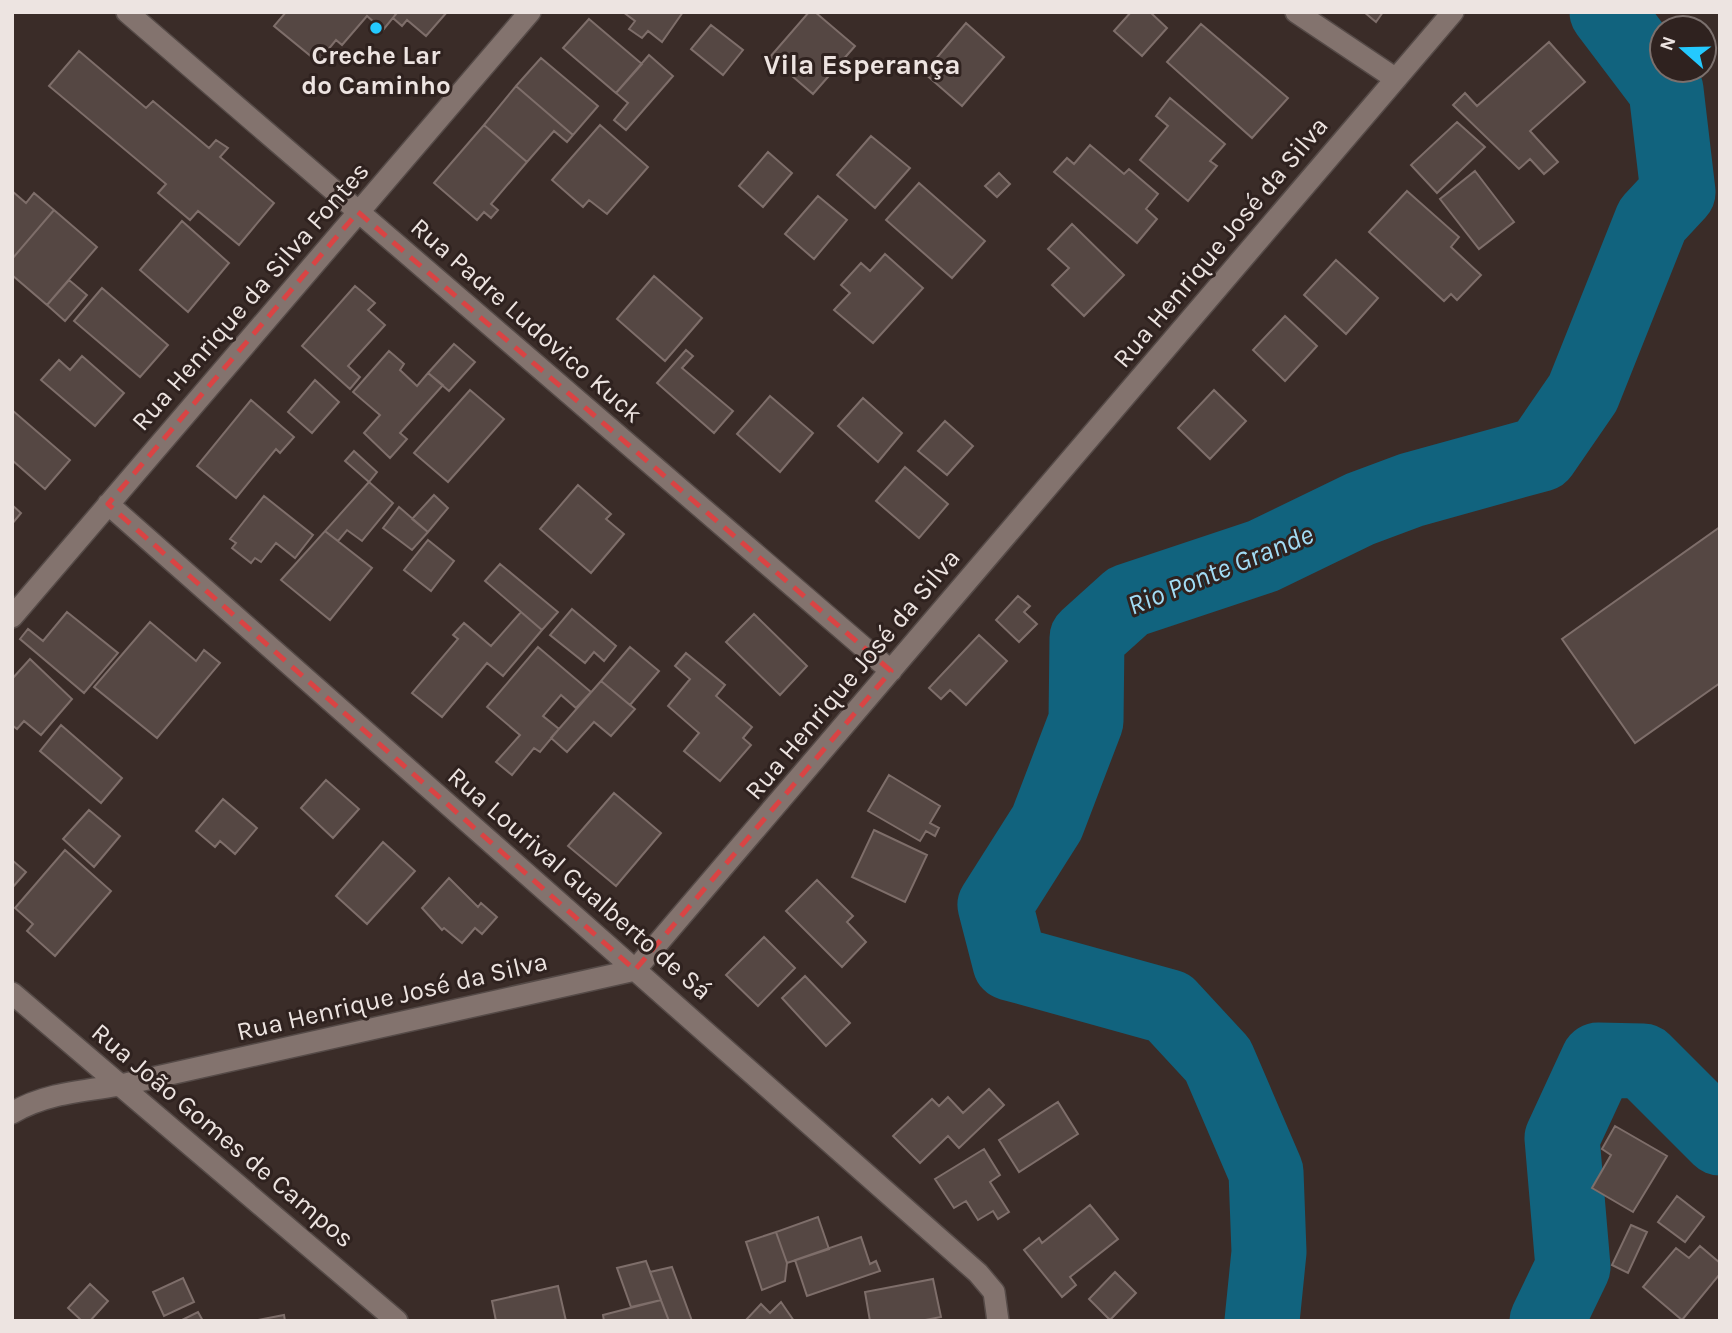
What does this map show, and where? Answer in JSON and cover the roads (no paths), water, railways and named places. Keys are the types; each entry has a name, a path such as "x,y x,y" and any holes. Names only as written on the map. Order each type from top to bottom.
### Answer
{"street":[{"name":"Rua Padre Ludovico Kuck","path":"127,12 891,671"},
{"name":"Rua Henrique da Silva Fontes","path":"12,617 530,12"},
{"path":"1296,12 1396,79"},
{"name":"Rua Henrique José da Silva","path":"12,1113 27,1104 57,1095 121,1085 635,970 1452,12"},
{"name":"Rua Lourival Gualberto de Sá","path":"108,504 978,1273 994,1292 999,1317"},
{"name":"Rua João Gomes de Campos","path":"12,993 397,1321"}],"waterway":[{"name":"Rio Ponte Grande","path":"1262,1321 1269,1252 1266,1172 1218,1060 1169,1007 1010,963 995,905 1047,823 1086,721 1087,638 1128,601 1263,556 1360,509 1411,490 1541,454 1583,393 1652,220 1678,192 1666,90 1607,12"},
{"name":"Rio Ponte Grande","path":"1547,1321 1573,1267 1562,1138 1598,1060 1643,1061 1720,1138"}],"place":[{"name":"Creche Lar do Caminho","path":"376,28"}],"district":[{"name":"Vila Esperança","path":"862,64"}]}
